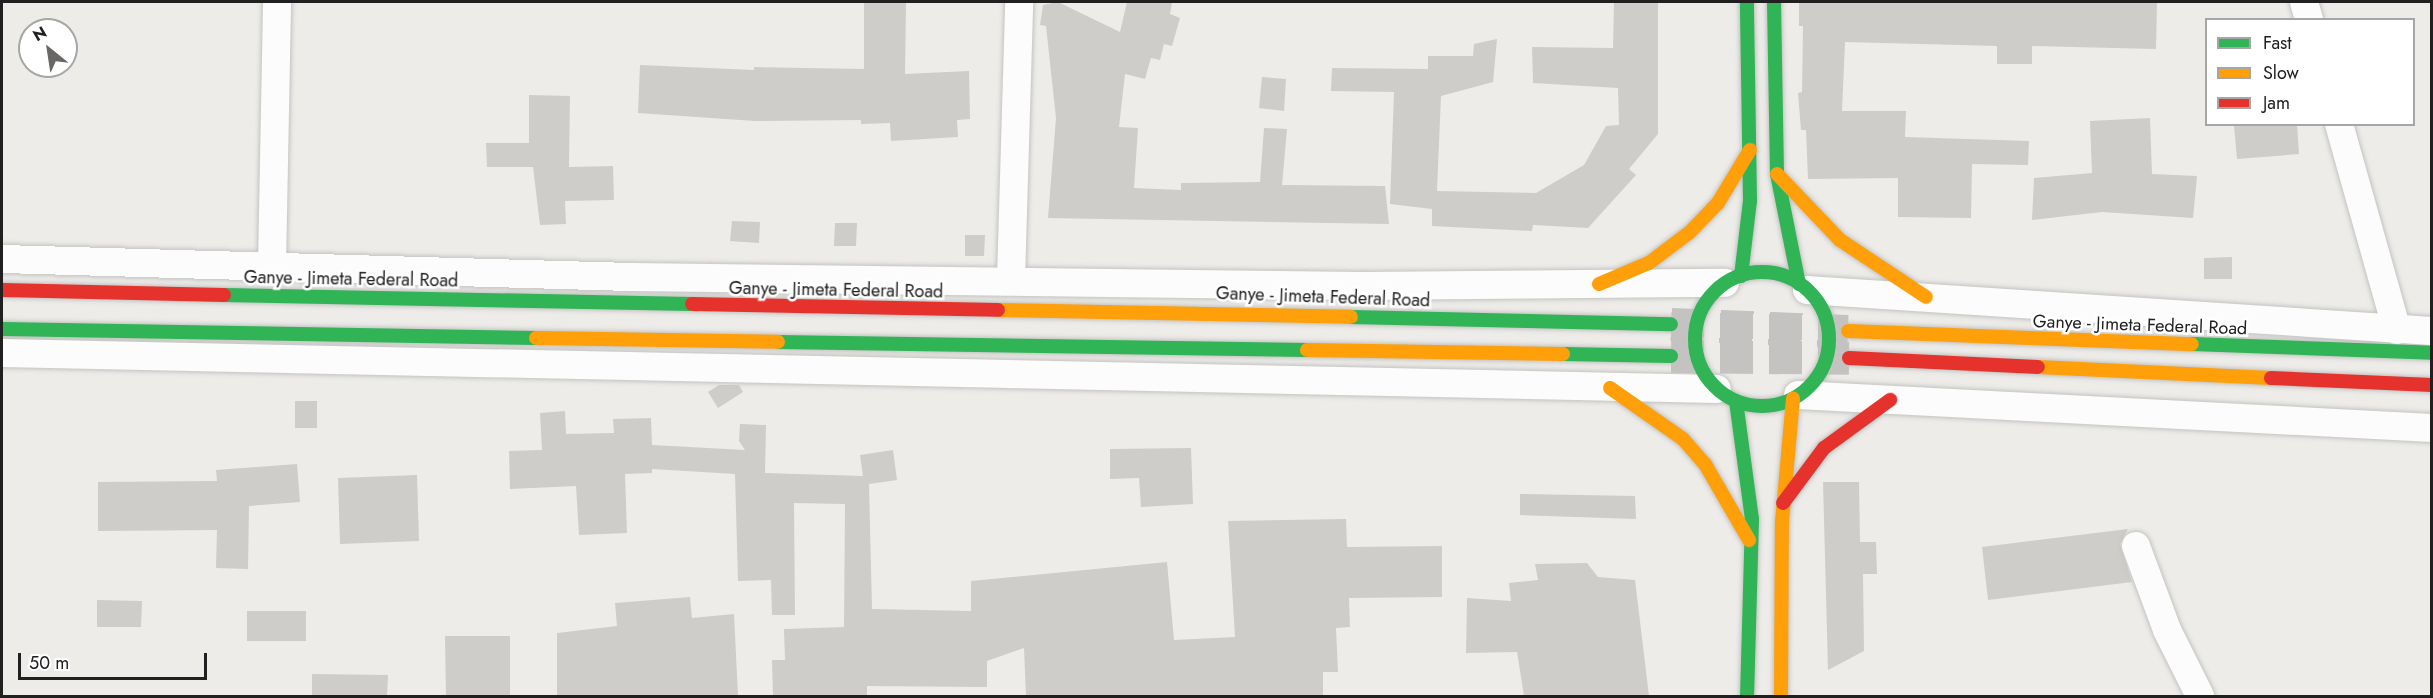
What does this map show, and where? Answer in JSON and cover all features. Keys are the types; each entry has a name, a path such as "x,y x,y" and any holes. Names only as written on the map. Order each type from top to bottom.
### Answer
{"main road":[{"path":"1733,280 1749,228 1747,2"},
{"path":"1726,395 1765,406 1796,396 1821,369 1829,336 1826,318 1803,287 1777,174 1774,2"},
{"path":"1599,284 1649,263 1690,232 1718,203 1750,150"},
{"path":"1777,174 1840,240 1926,297"},
{"path":"1747,696 1750,490 1726,395 1698,360 1696,326 1712,295 1733,280 1776,274 1803,287"},
{"name":"Ganye - Jimeta Federal Road","path":"2,290 1671,324"},
{"path":"2,329 1671,356"},
{"name":"Ganye - Jimeta Federal Road","path":"1848,331 2432,353"},
{"path":"1849,358 2432,385"},
{"path":"1610,388 1683,439 1705,464 1751,544"},
{"path":"1781,696 1783,503 1796,396"},
{"path":"1783,503 1824,448 1890,400"}],"street":[{"path":"272,266 277,2"},
{"path":"1011,279 1019,2"},
{"path":"2304,2 2308,18"},
{"path":"2340,126 2397,330"},
{"path":"2,259 632,277 1011,279 1363,286 1599,284 1733,280"},
{"path":"1803,287 2432,331"},
{"path":"2,353 1610,388 1726,395"},
{"path":"1796,396 2432,428"},
{"path":"2136,546 2167,630 2200,696"}],"building":[{"path":"864,2 906,2 905,74 969,71 970,119 957,120 958,137 891,141 890,123 861,124 861,120 755,121 638,113 640,65 754,70 754,67 864,69"},
{"path":"1058,2 1120,32 1127,2 1172,2 1170,14 1180,18 1172,46 1164,44 1160,60 1151,58 1145,79 1125,74 1119,127 1138,128 1134,188 1181,190 1181,183 1260,182 1264,128 1287,129 1282,185 1385,186 1389,224 1048,218 1056,118 1046,26 1040,25 1043,5"},
{"path":"1614,2 1658,2 1658,134 1629,169 1636,175 1588,228 1533,225 1532,231 1432,226 1432,209 1390,204 1394,92 1331,91 1332,68 1428,69 1428,56 1473,56 1474,44 1497,39 1493,82 1441,96 1437,191 1536,193 1584,165 1606,126 1619,125 1618,88 1533,83 1532,47 1613,48"},
{"path":"1799,2 2157,2 2156,49 2032,46 2032,64 1997,64 1997,46 1845,42 1842,111 1906,111 1905,137 2029,141 2028,165 1972,164 1971,218 1898,217 1898,178 1808,179 1806,130 1801,130 1798,93 1802,92 1803,26 1799,26"},
{"path":"1262,77 1286,79 1284,111 1259,108"},
{"path":"529,95 570,96 569,167 613,166 614,200 565,201 566,224 540,225 533,167 487,167 486,143 529,143"},
{"path":"2150,118 2152,174 2197,176 2193,218 2102,212 2032,220 2034,178 2092,173 2090,121"},
{"path":"2234,126 2297,126 2299,154 2237,159"},
{"path":"732,221 760,222 759,243 730,241"},
{"path":"835,223 857,223 856,246 834,246"},
{"path":"965,235 985,235 984,256 965,256"},
{"path":"2232,257 2232,279 2204,279 2204,258"},
{"path":"719,385 739,385 743,392 718,408 708,392"},
{"path":"295,401 317,401 317,428 295,428"},
{"path":"565,411 566,434 614,433 613,419 651,418 652,445 745,450 739,441 740,424 766,425 765,473 863,476 860,455 893,450 897,480 869,484 872,609 971,611 971,581 1167,562 1174,640 1235,637 1228,521 1346,519 1347,547 1442,546 1442,597 1349,598 1350,627 1336,628 1338,672 1323,672 1323,696 1026,696 1024,648 987,661 987,687 867,686 867,696 773,696 772,660 785,660 784,629 844,627 845,504 794,503 795,615 772,615 771,580 738,581 735,474 652,469 652,473 625,474 627,533 579,535 576,486 510,489 509,451 542,450 540,413"},
{"path":"1191,448 1193,504 1141,507 1139,478 1110,479 1110,449"},
{"path":"297,464 300,502 249,506 248,569 216,568 217,530 98,531 98,482 217,481 216,470"},
{"path":"417,475 419,541 340,544 338,478"},
{"path":"1823,482 1859,482 1860,542 1876,542 1877,574 1863,574 1864,651 1828,670"},
{"path":"1520,494 1635,496 1636,519 1520,515"},
{"path":"2128,529 2120,544 2132,582 1988,600 1982,547"},
{"path":"1587,563 1598,577 1635,580 1649,696 1524,696 1517,652 1466,653 1467,598 1511,601 1509,583 1538,580 1535,564"},
{"path":"690,597 692,618 734,614 738,696 557,696 557,633 617,626 615,603"},
{"path":"97,600 142,601 141,627 97,627"},
{"path":"247,611 306,611 306,641 247,641"},
{"path":"445,636 510,636 510,696 446,696"},
{"path":"312,674 388,675 387,696 312,696"}],"tunnel":[{"path":"1671,324 1848,331"},
{"path":"1671,356 1849,358"}],"traffic: fast":[{"path":"1741,276 1750,201 1747,2"},
{"path":"1774,2 1777,174 1799,284"},
{"path":"1762,272 1787,277 1809,292 1824,314 1829,339 1824,364 1809,386 1787,401 1762,406 1737,401 1715,386 1700,364 1695,339 1700,314 1715,292 1737,277 1762,272"},
{"path":"224,295 692,304"},
{"path":"1351,317 1671,324"},
{"path":"2,329 536,338"},
{"path":"778,342 1307,350"},
{"path":"2192,344 2432,353"},
{"path":"1563,354 1671,356"},
{"path":"1736,401 1752,519 1747,696"}],"traffic: slow":[{"path":"1599,284 1649,263 1690,232 1718,203 1750,150"},
{"path":"1777,174 1840,240 1926,297"},
{"path":"998,310 1351,317"},
{"path":"1848,331 2192,344"},
{"path":"536,338 778,342"},
{"path":"1307,350 1563,354"},
{"path":"2038,367 2271,378"},
{"path":"1610,388 1683,439 1705,464 1749,540"},
{"path":"1781,696 1782,522 1793,398"}],"traffic: jam":[{"path":"2,290 224,295"},
{"path":"692,304 998,310"},
{"path":"1849,358 2038,367"},
{"path":"2271,378 2432,385"},
{"path":"1783,503 1824,448 1890,400"}]}
